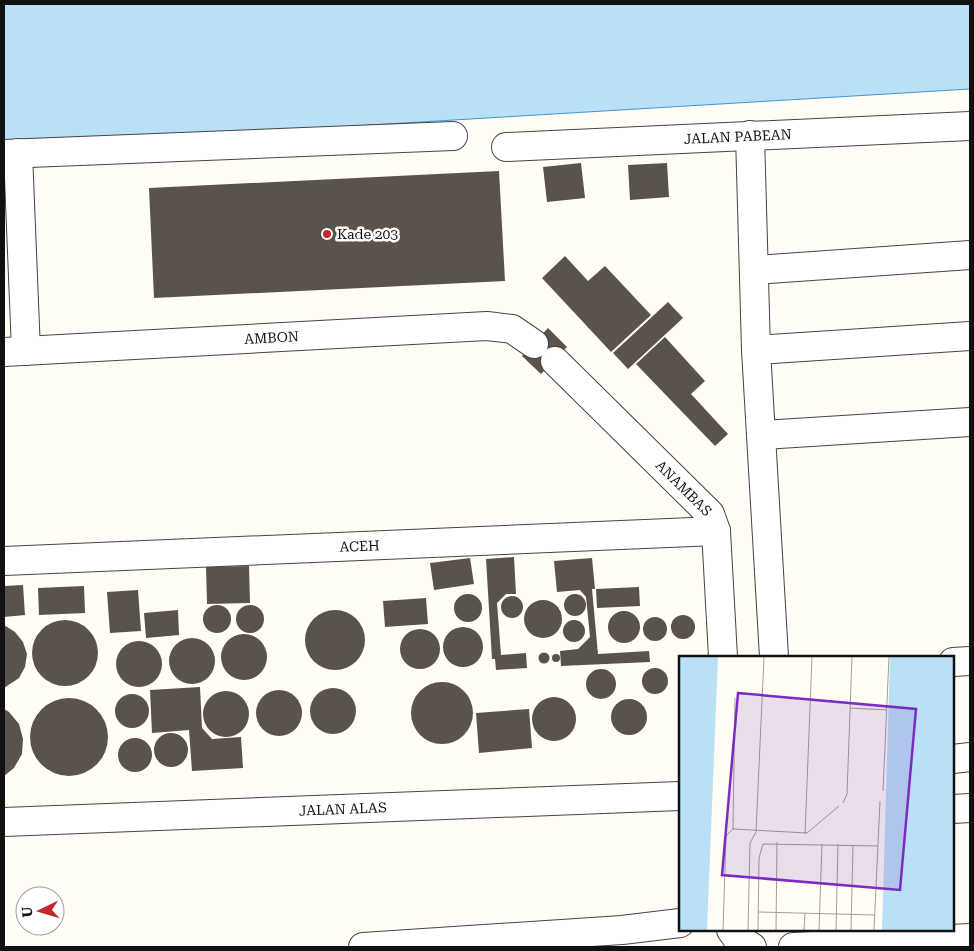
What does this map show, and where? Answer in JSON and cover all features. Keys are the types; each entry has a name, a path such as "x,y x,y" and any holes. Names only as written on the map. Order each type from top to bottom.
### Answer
{"lane":[{"name":"JALAN PABEAN","path":"506,147 970,126"},
{"path":"750,135 756,350 763,435 774,656"},
{"path":"15,351 11,154 453,136"},
{"path":"754,270 970,255"},
{"name":"AMBON","path":"15,351 487,326 512,329 534,344"},
{"path":"756,350 970,336"},
{"name":"ANAMBAS","path":"555,361 710,514 716,531 723,656"},
{"path":"763,435 970,422"},
{"name":"ACEH","path":"4,561 716,531"},
{"path":"954,662 970,661"},
{"path":"954,759 970,757"},
{"name":"JALAN ALAS","path":"4,822 679,796"},
{"path":"954,809 970,808"},
{"path":"364,947 622,930 679,923"},
{"path":"731,931 752,947"},
{"path":"793,947 970,938"}],"water":[{"path":"4,4 970,4 970,89 4,147"}],"building":[{"path":"581,163 585,198 547,202 543,167"},
{"path":"667,163 669,197 630,200 628,165"},
{"name":"Kade 203","path":"499,171 505,281 154,298 149,188"},
{"path":"565,256 588,281 605,266 651,315 611,352 542,278"},
{"path":"668,302 683,318 628,369 613,353"},
{"path":"548,328 567,347 541,374 522,356"},
{"path":"665,337 705,381 691,394 728,434 715,446 636,364"},
{"path":"514,557 516,594 506,594 497,603 501,655 526,653 527,668 496,670 495,659 492,659 486,559"},
{"path":"470,558 474,584 434,590 430,563"},
{"path":"592,558 595,589 592,589 598,654 649,651 650,662 561,666 560,651 578,649 590,637 586,597 580,590 557,592 554,561"},
{"path":"249,566 250,603 207,604 206,567"},
{"path":"23,585 25,615 4,617 4,586"},
{"path":"84,586 85,613 39,615 38,588"},
{"path":"639,587 640,606 597,608 596,589"},
{"path":"138,590 141,631 110,633 107,592"},
{"path":"468,594 478,598 482,608 478,618 468,622 458,618 454,608 458,598"},
{"path":"571,594 579,594 586,601 586,609 579,616 571,616 564,609 564,601"},
{"path":"512,596 520,599 523,607 520,615 512,618 504,615 501,607 504,599"},
{"path":"426,598 428,624 385,627 383,601"},
{"path":"543,600 557,605 562,619 557,633 543,638 529,633 524,619 529,605"},
{"path":"217,605 227,609 231,619 227,629 217,633 207,629 203,619 207,609"},
{"path":"250,605 260,609 264,619 260,629 250,633 240,629 236,619 240,609"},
{"path":"178,610 179,635 146,638 144,613"},
{"path":"329,610 341,610 352,615 360,623 365,634 363,652 352,665 341,670 329,670 318,665 310,657 305,646 305,634 310,623 318,615"},
{"path":"624,611 630,612 635,616 639,621 639,633 635,638 630,642 624,643 618,642 613,638 609,633 608,627 609,621 613,616 618,612"},
{"path":"683,615 691,619 695,627 691,635 683,639 675,635 671,627 675,619"},
{"path":"655,617 663,621 667,629 663,637 655,641 647,637 643,629 647,621"},
{"path":"65,620 77,623 88,630 95,641 98,653 95,665 88,676 77,683 65,686 53,683 42,676 35,665 32,653 35,641 42,630 53,623"},
{"path":"570,620 578,620 585,627 585,635 578,642 570,642 563,635 563,627"},
{"path":"4,625 15,632 23,642 27,654 25,667 19,678 4,688"},
{"path":"467,627 474,630 480,636 483,647 482,655 474,664 467,667 459,667 452,664 444,655 443,643 446,636 455,628"},
{"path":"424,629 431,632 437,638 440,649 439,657 431,666 424,669 416,669 409,666 401,657 400,645 403,638 412,630"},
{"path":"244,634 257,638 263,644 267,657 263,670 257,676 244,680 231,676 225,670 221,657 225,644 231,638"},
{"path":"192,638 205,642 211,648 215,661 211,674 205,680 192,684 179,680 173,674 169,661 173,648 179,642"},
{"path":"139,641 152,645 158,651 162,664 158,677 152,683 139,687 126,683 120,677 116,664 120,651 126,645"},
{"path":"544,652 550,658 544,664 538,658"},
{"path":"556,654 560,658 556,662 552,658"},
{"path":"655,668 664,672 668,681 664,690 655,694 646,690 642,681 646,672"},
{"path":"601,669 612,673 616,684 612,695 601,699 590,695 586,684 590,673"},
{"path":"442,682 459,687 464,691 468,696 473,713 468,730 464,735 459,739 442,744 425,739 420,735 416,730 411,713 416,696 420,691 425,687"},
{"path":"200,687 202,728 212,739 241,737 243,768 192,771 189,730 152,733 150,690"},
{"path":"333,688 346,692 352,698 356,711 352,724 346,730 333,734 320,730 314,724 310,711 314,698 320,692"},
{"path":"279,690 292,694 298,700 302,713 298,726 292,732 279,736 266,732 260,726 256,713 260,700 266,694"},
{"path":"226,691 239,695 245,701 249,714 245,727 239,733 226,737 213,733 207,727 203,714 207,701 213,695"},
{"path":"132,694 144,699 149,711 144,723 132,728 120,723 115,711 120,699"},
{"path":"558,697 570,703 575,710 575,728 570,735 563,740 550,741 542,738 535,731 532,715 535,707 542,700"},
{"path":"69,698 84,701 96,710 105,722 108,737 105,752 96,764 84,773 69,776 54,773 42,764 33,752 30,737 33,722 42,710 54,701"},
{"path":"629,699 636,700 642,704 646,710 646,724 642,730 636,734 629,735 622,734 616,730 612,724 611,717 612,710 616,704 622,700"},
{"path":"4,709 19,724 23,739 22,754 14,768 4,776"},
{"path":"529,709 532,748 479,753 476,713"},
{"path":"171,733 183,738 188,750 183,762 171,767 159,762 154,750 159,738"},
{"path":"135,738 147,743 152,755 147,767 135,772 123,767 118,755 123,743"}],"place":[{"name":"Kade 203","path":"327,234"}]}
